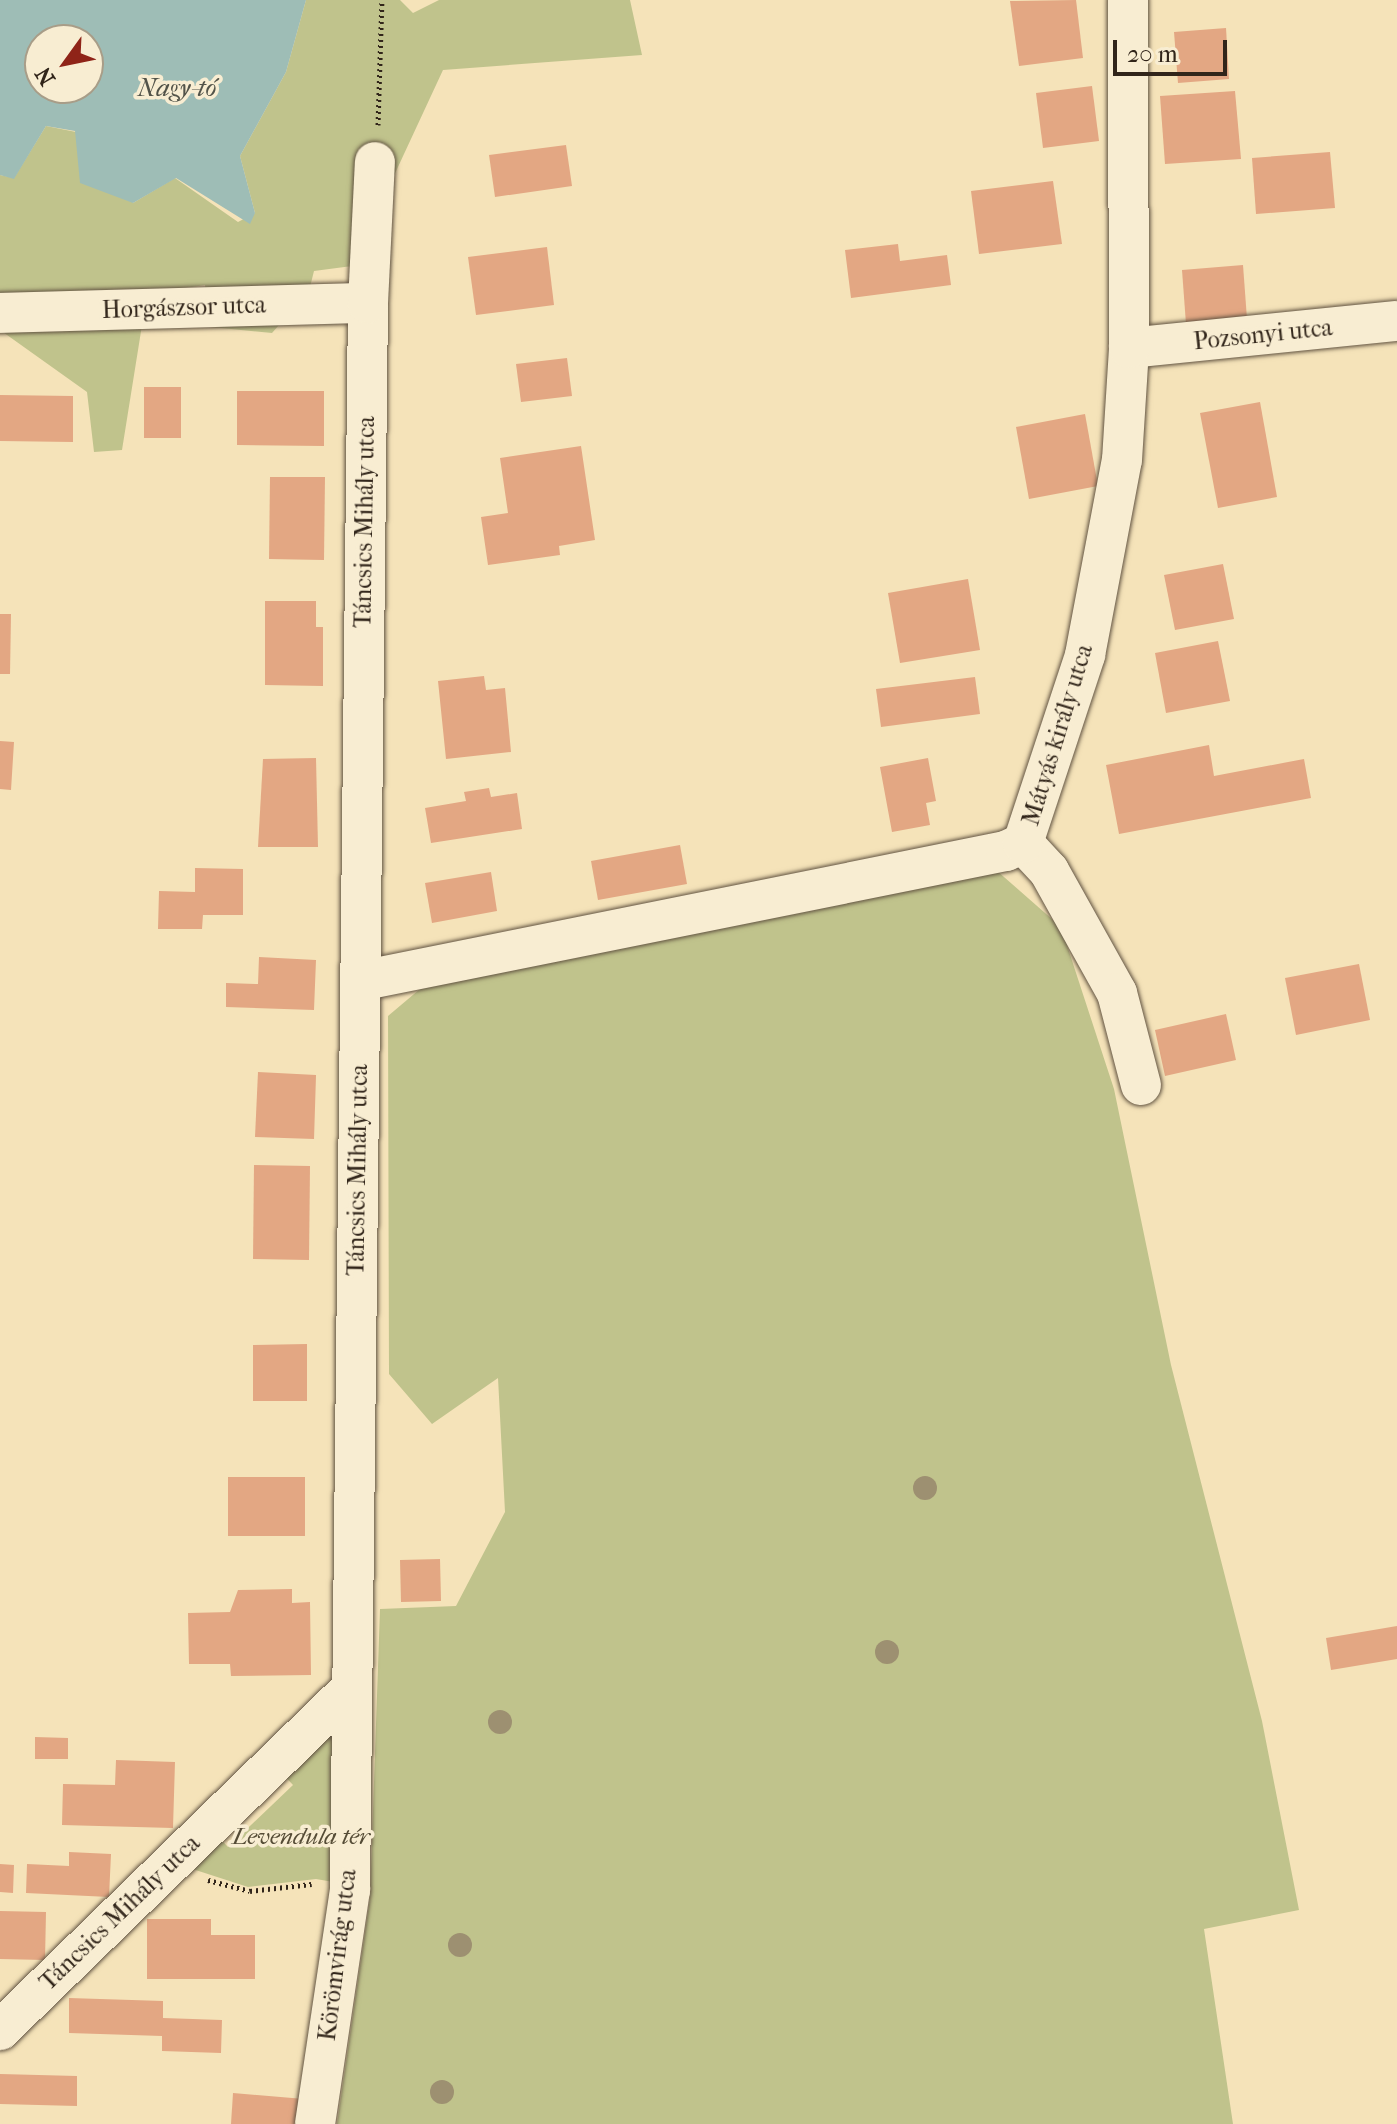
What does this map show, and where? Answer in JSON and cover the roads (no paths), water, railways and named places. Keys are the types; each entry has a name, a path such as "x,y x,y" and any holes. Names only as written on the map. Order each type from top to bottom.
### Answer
{"street":[{"name":"Mátyás király utca","path":"360,981 1023,843 1085,655 1122,460 1129,348 1128,0"},
{"name":"Táncsics Mihály utca","path":"0,2030 351,1689 368,303 375,162"},
{"name":"Horgászsor utca","path":"0,313 368,303"},
{"name":"Pozsonyi utca","path":"1129,348 1397,321"},
{"path":"1023,843 1049,871 1117,993 1141,1085"},
{"name":"Körömvirág utca","path":"315,2124 350,1890 351,1689"}],"water":[{"name":"Nagy-tó","path":"0,0 306,0 286,72 240,156 255,213 250,224 176,178 133,203 80,183 75,131 46,126 14,179 0,175"}],"park label":[{"name":"Levendula tér","path":"301,1837"}]}
